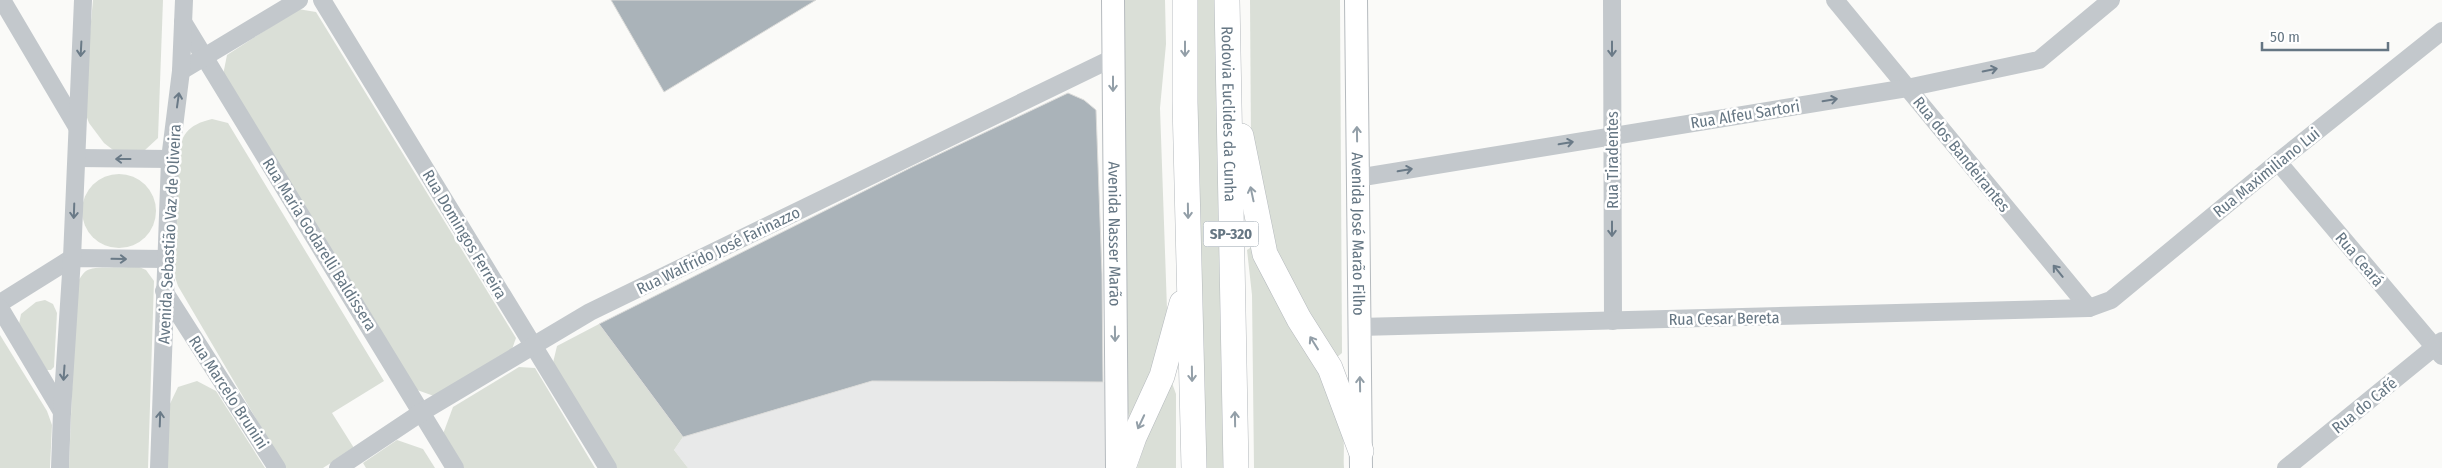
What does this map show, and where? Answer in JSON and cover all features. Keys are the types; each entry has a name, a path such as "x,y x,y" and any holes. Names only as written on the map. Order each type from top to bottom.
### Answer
{"highway":[{"name":"SP-320","path":"1185,0 1194,468"},
{"name":"Rodovia Euclides da Cunha","path":"1227,0 1236,468"},
{"path":"1227,50 1248,173 1265,254 1299,319 1330,368 1361,460"},
{"path":"1123,468 1134,437 1162,376 1190,276"}],"main road":[{"name":"Avenida Nasser Marão","path":"1113,0 1117,468"},
{"name":"Avenida José Marão Filho","path":"1356,0 1361,460"}],"street":[{"path":"2,0 77,127"},
{"path":"60,468 72,258 83,0"},
{"name":"Avenida Sebastião Vaz de Oliveira","path":"159,468 170,159 182,71 184,0"},
{"path":"182,71 299,0"},
{"name":"Rua Domingos Ferreira","path":"322,0 608,468"},
{"name":"Rua Tiradentes","path":"1612,0 1613,321"},
{"name":"Rua dos Bandeirantes","path":"1835,0 2089,308"},
{"name":"Rua Alfeu Sartori","path":"1357,178 1907,88 2039,60 2111,0"},
{"name":"Rua Maria Godarelli Baldissera","path":"183,22 422,412 454,468"},
{"name":"Rua Maximiliano Lui","path":"2089,308 2111,300 2278,162 2442,31"},
{"name":"Rua Walfrido José Farinazzo","path":"338,468 422,412 590,312 1113,58"},
{"path":"76,158 170,159"},
{"name":"Rua Ceará","path":"2278,162 2440,348"},
{"path":"0,303 72,258 166,260"},
{"name":"Rua Marcelo Brunini","path":"164,291 277,468"},
{"path":"0,308 62,412"},
{"name":"Rua Cesar Bereta","path":"1359,327 2089,308"},
{"name":"Rua do Café","path":"2286,468 2440,348"}],"shaded area":[{"path":"93,0 163,0 158,138 145,150 117,153 104,143 89,123 83,107"},
{"path":"1119,0 1165,0 1166,44 1160,108 1167,309 1158,373 1131,423 1127,409"},
{"path":"1194,0 1218,0 1227,468 1203,468"},
{"path":"1250,0 1340,0 1342,353 1336,358 1269,249 1251,142"},
{"path":"298,9 316,12 516,338 511,352 434,396 417,390 223,75 227,55"},
{"path":"212,119 228,123 384,381 332,413 354,448 323,468 285,468 178,286 174,274 177,159 183,137 187,132 197,124"},
{"path":"112,174 126,174 140,180 150,190 156,204 156,218 150,232 140,242 126,248 112,248 98,242 88,232 82,218 82,204 88,190 98,180"},
{"path":"1253,246 1305,339 1328,389 1343,437 1344,468 1254,468 1252,295 1247,250"},
{"path":"137,266 146,270 154,281 148,468 69,468 76,284 85,272 90,269"},
{"path":"45,300 53,304 57,313 54,367 51,370 47,370 19,324 21,314 36,302"},
{"path":"599,324 683,437 674,450 688,468 615,468 552,367 557,346"},
{"path":"0,335 47,411 52,425 50,468 0,468"},
{"path":"519,367 535,368 595,468 463,468 443,434 453,407"},
{"path":"197,381 216,391 265,468 165,468 167,410 178,387"},
{"path":"873,381 1106,382 1109,468 688,468 674,450 683,437"},
{"path":"1172,383 1176,394 1176,468 1137,468 1153,419"},
{"path":"397,440 423,449 435,468 366,468 363,463"}],"building":[{"path":"611,0 816,0 664,92"},
{"path":"1068,93 1084,100 1096,110 1102,274 1103,382 872,381 683,437 599,324 912,167"}]}
